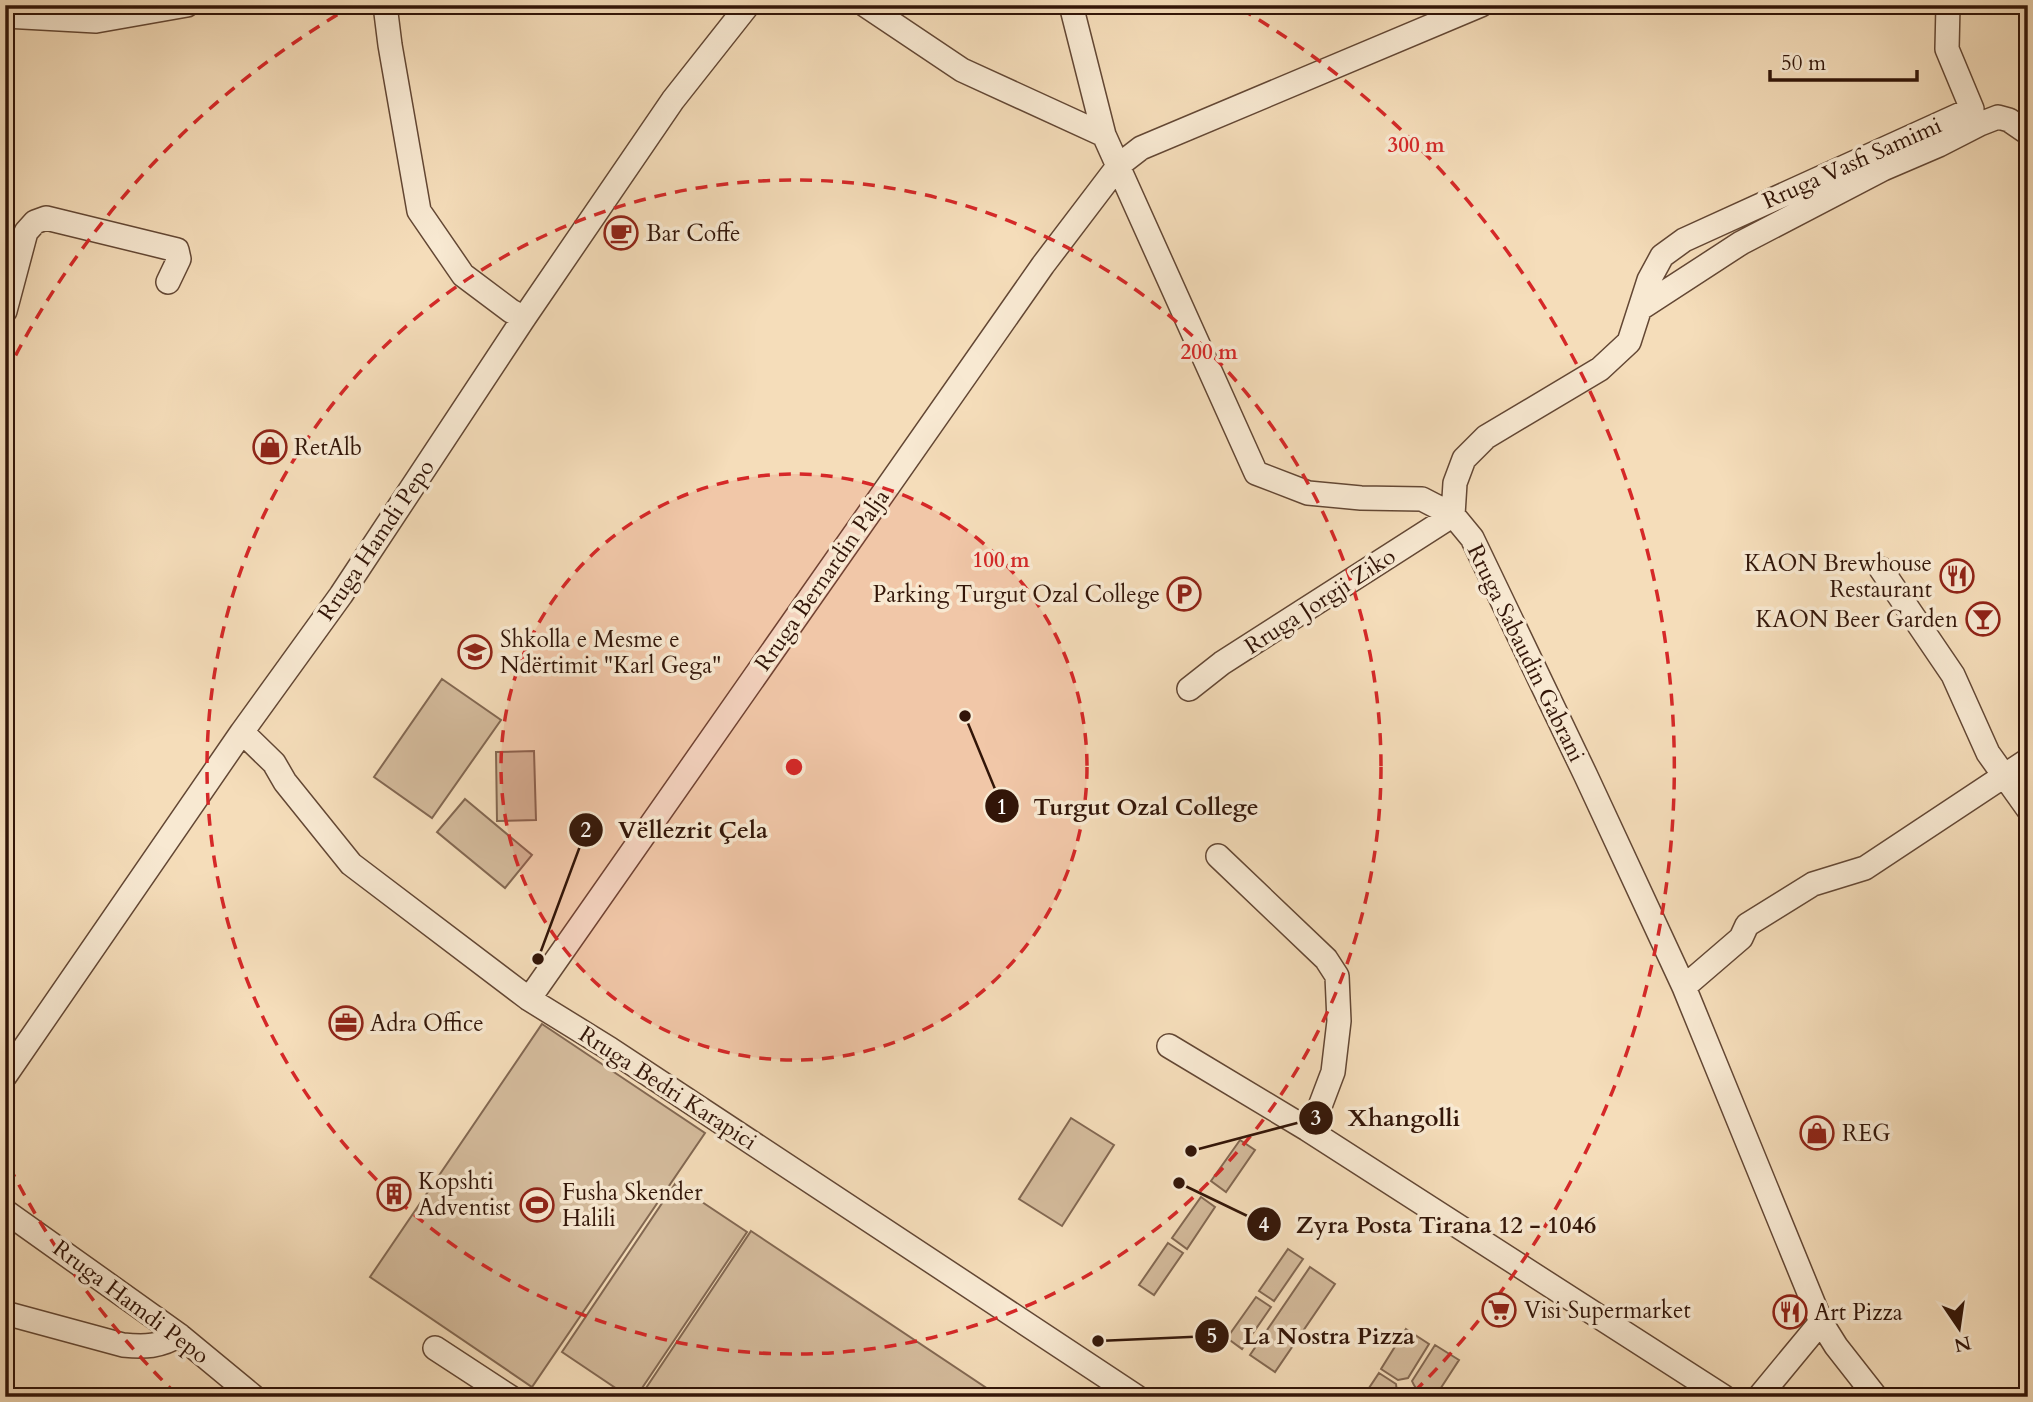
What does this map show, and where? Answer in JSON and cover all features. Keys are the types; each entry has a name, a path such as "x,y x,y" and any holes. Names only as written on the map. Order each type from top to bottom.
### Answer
{"street":[{"path":"5,16 96,21 187,5"},
{"path":"385,5 419,211 463,275 524,318"},
{"name":"Rruga Hamdi Pepo","path":"5,1076 242,732 341,594 673,100 748,5"},
{"path":"865,5 962,71 1104,135"},
{"name":"Rruga Sabaudin Gabrani","path":"1071,5 1104,135 1255,473 1308,493 1361,498 1422,499 1453,515 1472,538 1684,987 1821,1322 1876,1397"},
{"name":"Rruga Bernardin Palja","path":"529,999 1043,265 1119,165 1141,148 1481,5"},
{"name":"Rruga Vasfi Samimi","path":"1453,515 1455,483 1464,459 1486,436 1600,369 1629,342 1649,280 1661,256 1684,240 1972,109 1947,49 1948,5"},
{"path":"1641,308 1741,243 1883,169 1980,124 1998,117 2028,133"},
{"path":"5,311 26,232 35,222 46,218 177,250 179,260 168,282"},
{"name":"Rruga Jorgji Ziko","path":"1189,689 1222,663 1453,515"},
{"path":"1881,569 1953,675 1988,753 2028,809"},
{"name":"Rruga Bedri Karapici","path":"242,732 274,763 285,782 351,864 529,999 610,1049 1137,1397"},
{"path":"1684,987 1741,938 1747,925 1813,884 1865,868 2028,760"},
{"path":"1218,856 1325,959 1337,976 1339,1021 1333,1072 1319,1109 1307,1129"},
{"path":"1169,1046 1307,1129 1724,1397"},
{"name":"Rruga Hamdi Pepo","path":"5,1211 179,1335 254,1397"},
{"path":"5,1313 123,1345 158,1345 179,1335"},
{"path":"1759,1397 1821,1322"},
{"path":"435,1348 510,1397"}],"shaded area":[{"path":"442,679 501,720 432,818 374,777"},
{"path":"534,751 536,820 497,821 496,752"},
{"path":"465,799 532,855 505,888 437,832"},
{"name":"Fusha Skender Halili","path":"542,1024 705,1133 532,1387 370,1277"},
{"path":"1071,1118 1114,1145 1062,1226 1019,1199"},
{"path":"1240,1140 1255,1150 1226,1192 1211,1181"},
{"path":"675,1184 747,1232 636,1397 629,1397 562,1352"},
{"path":"1201,1197 1215,1207 1187,1249 1172,1238"},
{"name":"Fusha Skender Halili","path":"751,1231 1000,1397 640,1397"},
{"path":"1168,1243 1183,1253 1154,1295 1139,1285"},
{"path":"1288,1249 1303,1259 1274,1301 1259,1291"},
{"path":"1310,1267 1335,1284 1275,1372 1250,1355"},
{"path":"1256,1297 1271,1307 1242,1349 1227,1338"},
{"path":"1406,1329 1429,1344 1408,1378 1398,1380 1381,1369"},
{"path":"1435,1345 1459,1360 1435,1397 1421,1393 1412,1381"},
{"path":"1379,1373 1396,1384 1397,1392 1394,1397 1363,1397"}],"place":[{"name":"Bar Coffe","path":"621,233"},
{"name":"RetAlb","path":"270,447"},
{"name":"KAON Brewhouse Restaurant","path":"1957,576"},
{"name":"Parking Turgut Ozal College","path":"1184,594"},
{"name":"KAON Beer Garden","path":"1983,619"},
{"name":"Shkolla e Mesme e Ndërtimit \"Karl Gega\"","path":"475,652"},
{"name":"Turgut Ozal College","path":"965,716"},
{"name":"Vëllezrit Çela","path":"538,959"},
{"name":"Adra Office","path":"346,1023"},
{"name":"REG","path":"1817,1133"},
{"name":"Xhangolli","path":"1191,1151"},
{"name":"Zyra Posta Tirana 12 - 1046","path":"1179,1183"},
{"name":"Kopshti Adventist","path":"394,1194"},
{"name":"Fusha Skender Halili","path":"537,1205"},
{"name":"Visi Supermarket","path":"1499,1310"},
{"name":"Art Pizza","path":"1790,1312"},
{"name":"La Nostra Pizza","path":"1098,1341"}]}
